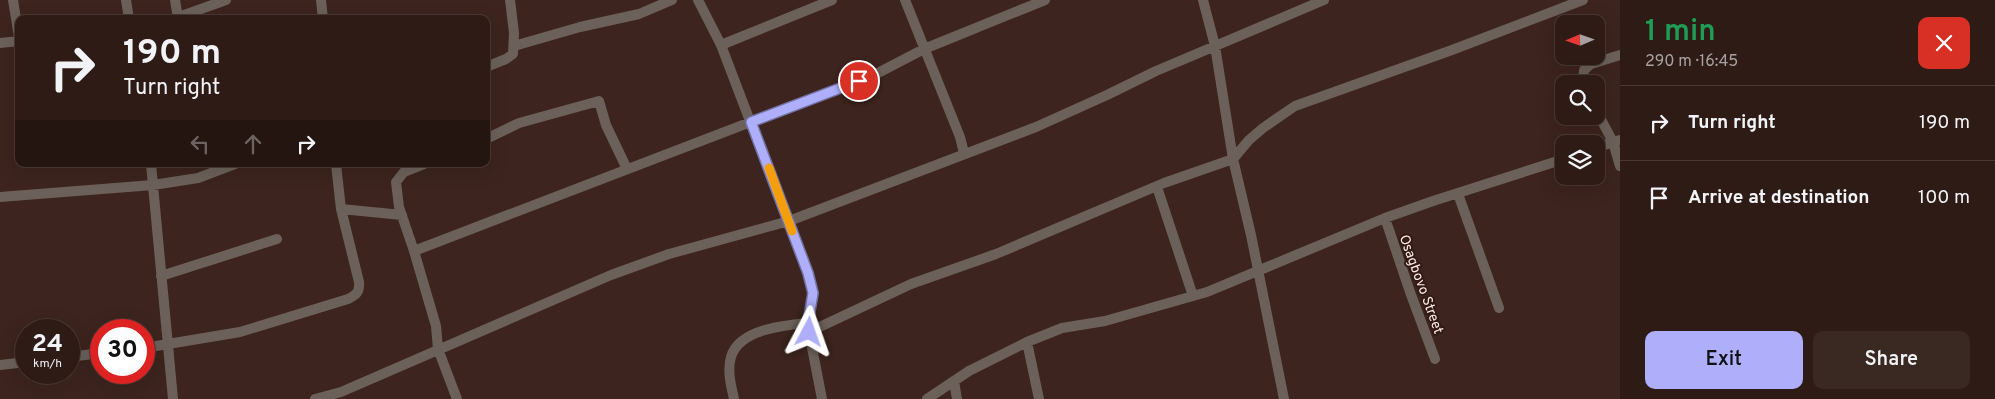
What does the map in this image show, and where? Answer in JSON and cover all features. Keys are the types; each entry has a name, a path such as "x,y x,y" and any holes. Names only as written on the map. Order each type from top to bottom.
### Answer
{"street":[{"path":"13,0 15,15"},
{"path":"126,0 128,15"},
{"path":"175,0 176,15"},
{"path":"184,15 226,0"},
{"path":"321,0 323,15"},
{"path":"490,66 513,54 510,0"},
{"path":"514,46 580,27 639,14 672,0"},
{"path":"698,0 721,45 808,273 813,293 808,327 822,399"},
{"path":"721,45 832,0"},
{"path":"905,0 960,137 964,154"},
{"path":"414,251 876,74 924,49 1045,0"},
{"path":"1203,0 1214,46 1233,159 1251,235 1284,399"},
{"path":"315,399 341,392 611,275 661,257 788,221 1036,127 1107,95 1156,70 1324,0"},
{"path":"734,399 730,369 731,355 753,333 776,327 808,327 911,284 996,254 1157,187 1233,159 1249,140 1263,128 1296,106 1452,50 1583,0"},
{"path":"0,43 15,41"},
{"path":"1584,75 1584,70 1591,64 1620,55"},
{"path":"490,137 519,124 599,101 606,125 627,169"},
{"path":"1605,123 1617,141 1620,166"},
{"path":"1605,145 1617,141"},
{"path":"927,399 969,371 1027,342 1062,328 1105,321 1193,296 1385,218 1555,162"},
{"path":"151,167 173,399"},
{"path":"0,197 153,185 198,178 227,167"},
{"path":"155,347 240,332 356,295 360,289 359,282 341,210 336,167"},
{"path":"416,167 404,172 396,182 399,208 436,326 438,349 457,399"},
{"path":"1157,187 1193,296"},
{"path":"1458,194 1499,308"},
{"path":"341,210 402,215"},
{"name":"Osagbovo Street","path":"1385,218 1434,359"},
{"path":"161,276 277,239"},
{"path":"1027,342 1039,399"},
{"path":"0,364 15,363"},
{"path":"954,381 957,399"}],"slow traffic":[{"path":"769,168 792,231"}],"route":[{"path":"809,332 808,323 813,293 808,273 751,122 859,81"}]}
